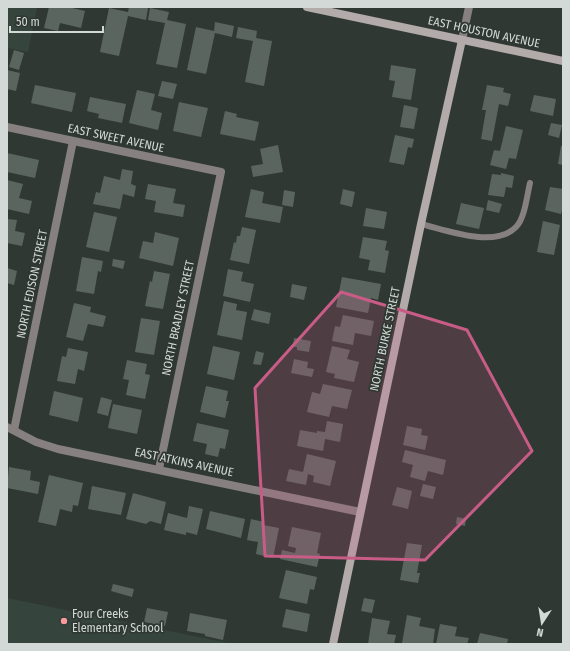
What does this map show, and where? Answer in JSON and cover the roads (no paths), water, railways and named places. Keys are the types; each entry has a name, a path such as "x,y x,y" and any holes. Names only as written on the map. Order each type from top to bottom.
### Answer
{"street":[{"name":"EAST HOUSTON AVENUE","path":"307,7 563,61"},
{"path":"462,40 469,7"},
{"name":"NORTH BURKE STREET","path":"333,644 421,224 462,40"},
{"name":"EAST SWEET AVENUE","path":"7,127 221,172"},
{"name":"NORTH EDISON STREET","path":"11,428 73,142"},
{"name":"NORTH BRADLEY STREET","path":"159,469 221,172"},
{"name":"EAST ATKINS AVENUE","path":"11,428 36,442 58,449 360,512"}],"lane":[{"path":"421,224 473,237 484,238 507,233 516,227 522,218 530,183"}],"place":[{"name":"Four Creeks Elementary School","path":"64,621"}]}
